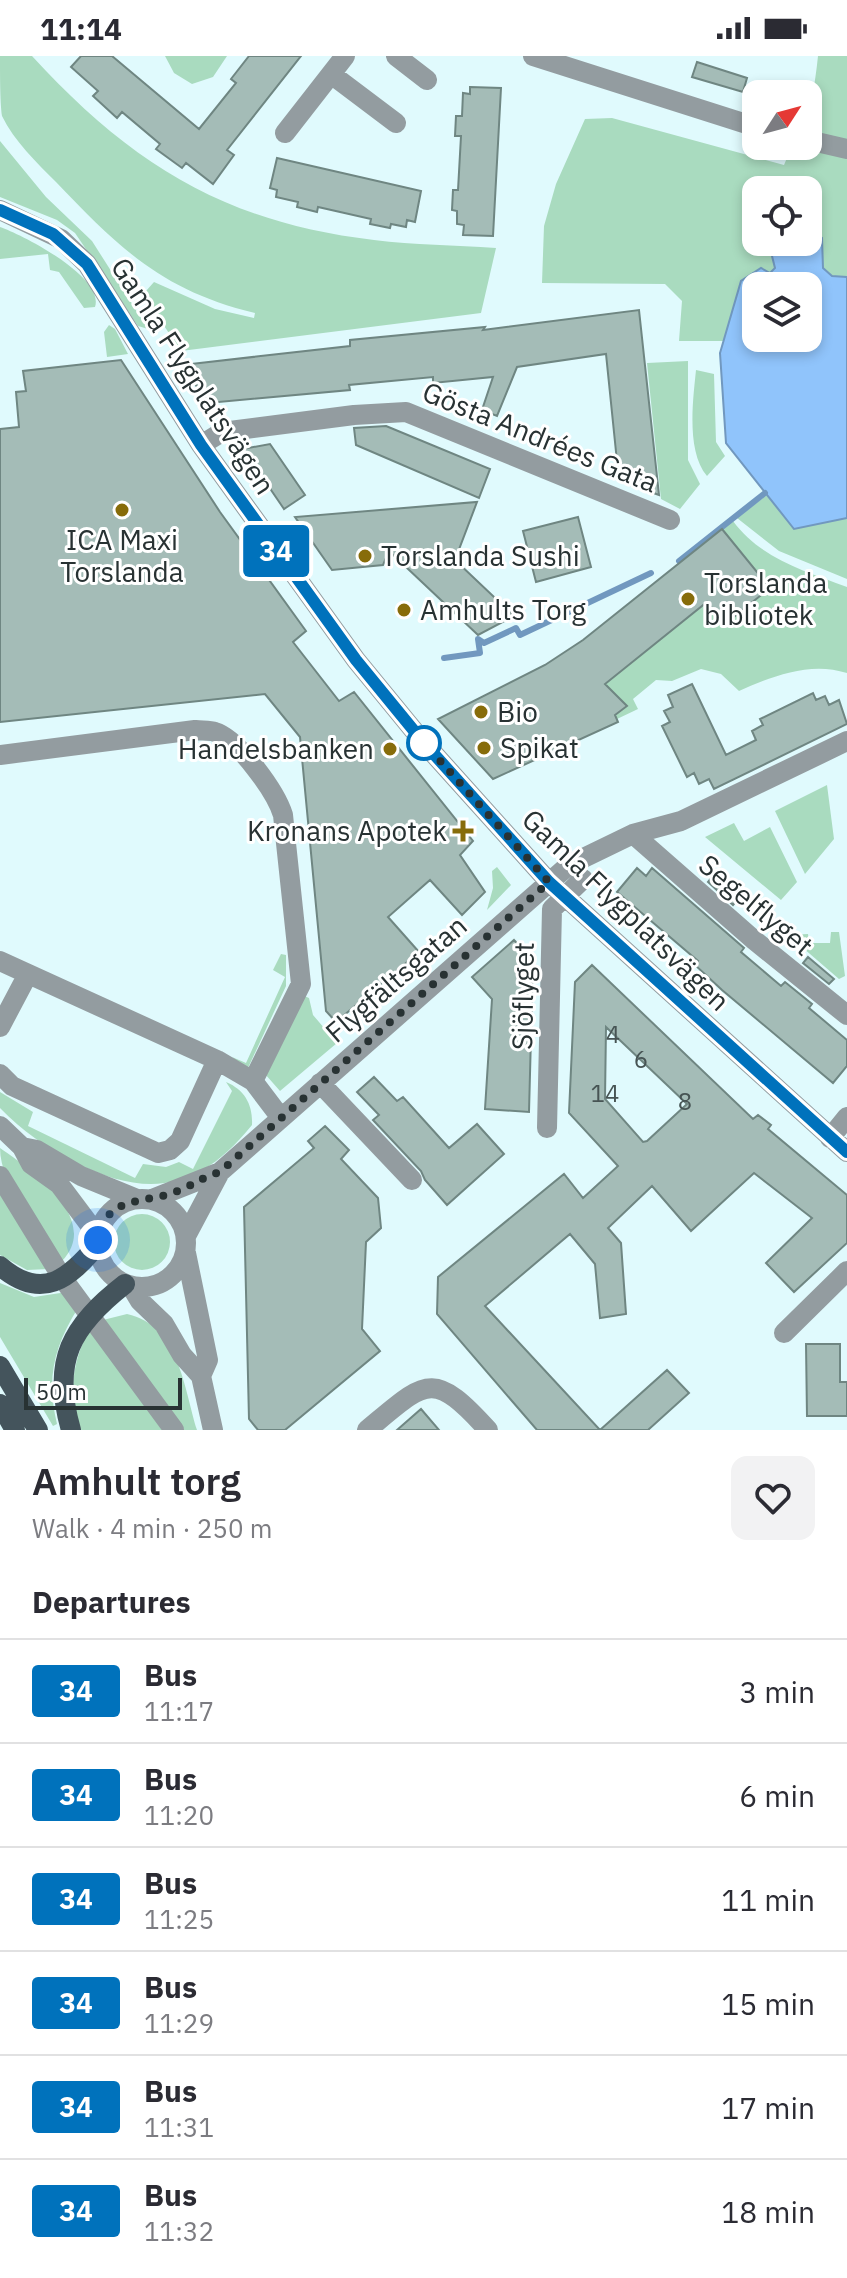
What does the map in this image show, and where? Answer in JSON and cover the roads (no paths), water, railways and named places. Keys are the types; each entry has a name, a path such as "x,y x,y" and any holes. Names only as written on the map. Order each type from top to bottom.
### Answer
{"main road":[{"path":"0,1266 30,1283 45,1285 63,1279 98,1240"},
{"path":"71,1430 62,1379 75,1332 89,1314 128,1285"},
{"path":"0,1366 38,1430"},
{"path":"0,1404 15,1430"}],"street":[{"path":"285,133 345,56"},
{"path":"396,56 427,80"},
{"path":"533,56 742,123"},
{"path":"331,74 396,123"},
{"path":"822,143 847,149"},
{"name":"Gamla Flygplatsvägen","path":"0,210 53,234 78,253 103,287 201,445 363,669 549,882 702,1024 847,1152"},
{"name":"Gösta Andrées Gata","path":"201,445 222,432 354,415 406,412 670,520"},
{"path":"0,755 195,730 217,732 246,758 276,796 283,815 301,984 253,1081"},
{"name":"Segelflyget","path":"549,882 569,865 633,834 681,821 847,741"},
{"name":"Segelflyget","path":"633,834 754,940 847,1015"},
{"name":"Sjöflyget","path":"547,1128 552,909 583,879"},
{"name":"Flygfältsgatan","path":"98,1240 111,1211 220,1172 549,882"},
{"path":"0,961 217,1060 253,1081 281,1118"},
{"path":"0,1027 28,974"},
{"path":"0,1074 12,1086 158,1153 170,1150 180,1141 217,1060"},
{"path":"320,1083 412,1180"},
{"path":"830,1138 847,1117"},
{"path":"0,1126 22,1147 31,1164 59,1184 98,1240 106,1268 128,1285 164,1324 182,1355 201,1376 213,1430"},
{"path":"22,1147 37,1150 81,1176 175,1213 186,1245 208,1360 201,1376"},
{"name":"Flygfältsgatan","path":"128,1285 145,1288 166,1281 181,1266 186,1245 220,1172"},
{"path":"0,1176 63,1279 174,1430"},
{"path":"784,1333 847,1271"},
{"path":"367,1430 416,1391 428,1388 444,1390 458,1397 488,1430"}],"water":[{"path":"822,238 823,268 832,276 847,277 847,518 794,529 726,443 720,353 741,281 742,352 822,352 822,272 771,272 775,268 772,256 822,256"}],"waterway":[{"path":"679,561 765,493"},
{"path":"444,658 480,653 478,639 484,643 516,628 520,635 651,573"}],"place":[{"name":"ICA Maxi Torslanda","path":"122,510"},
{"name":"Torslanda Sushi","path":"365,556"},
{"name":"Torslanda bibliotek","path":"688,599"},
{"name":"Amhults Torg","path":"404,610"},
{"name":"Bio","path":"481,712"},
{"name":"Spikat","path":"484,748"},
{"name":"Handelsbanken","path":"390,749"},
{"name":"Kronans Apotek","path":"463,831"}]}
